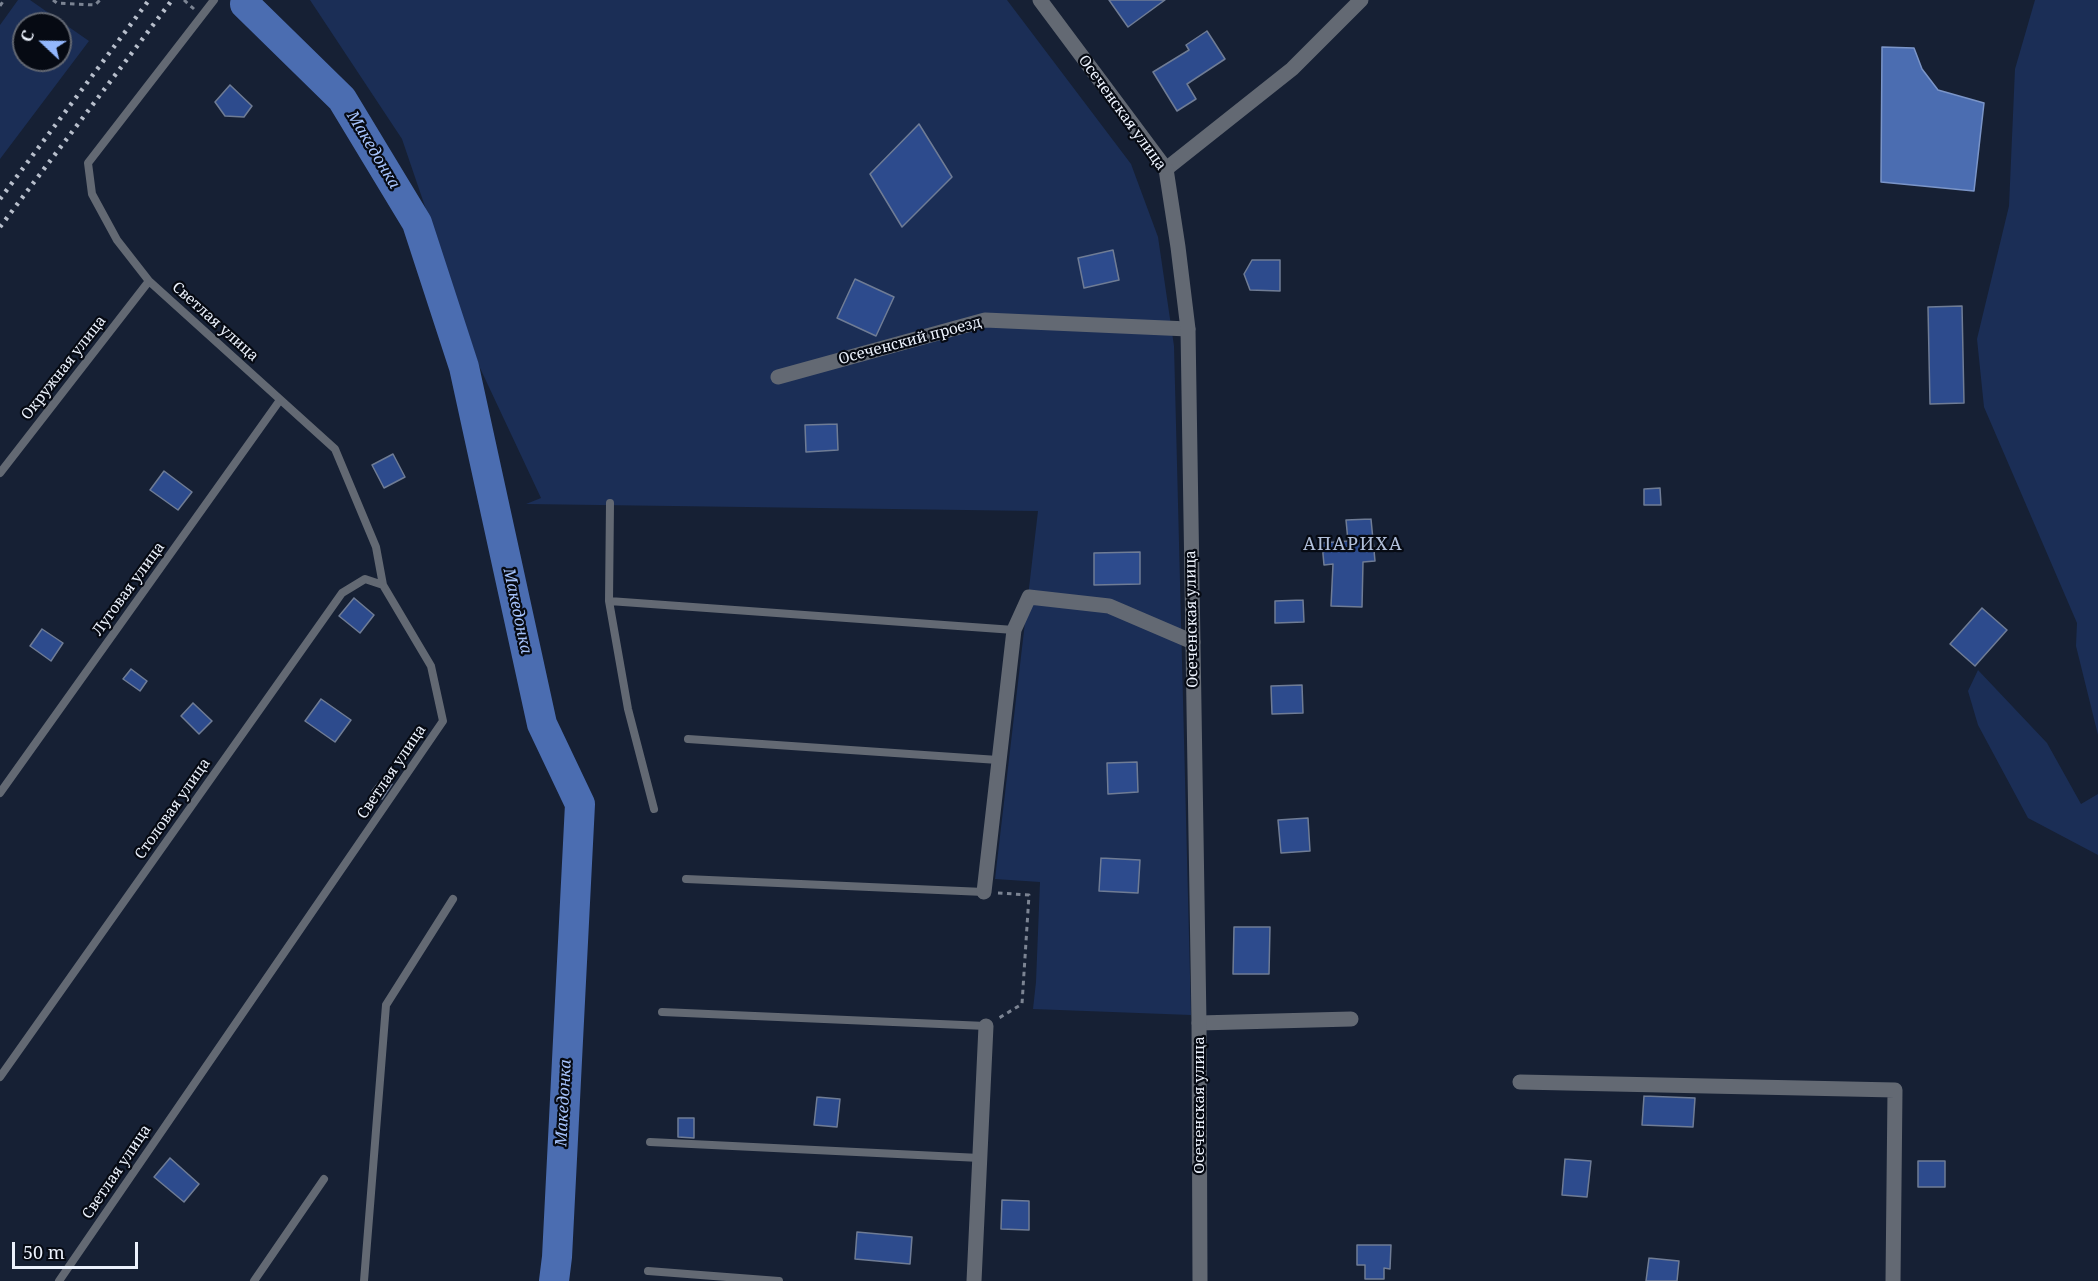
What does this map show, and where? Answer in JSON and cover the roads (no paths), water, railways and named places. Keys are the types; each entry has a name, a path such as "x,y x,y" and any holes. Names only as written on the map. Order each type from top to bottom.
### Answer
{"street":[{"name":"Осеченская улица","path":"1040,0 1166,169 1178,247 1188,329 1199,1023 1200,1281"},
{"path":"1166,169 1292,69 1361,0"},
{"name":"Осеченский проезд","path":"778,377 985,320 1188,329"},
{"path":"984,891 1014,630 1029,597 1109,606 1193,642"},
{"path":"1199,1023 1351,1019"},
{"path":"974,1281 986,1026"},
{"path":"1520,1082 1896,1089 1893,1281"}],"lane":[{"name":"Светлая улица","path":"59,1281 443,721 431,666 383,585 376,547 335,449 149,281 117,240 92,194 88,163 214,0"},
{"name":"Окружная улица","path":"0,473 149,281"},
{"name":"Луговая улица","path":"0,793 280,400"},
{"path":"610,503 609,601 628,709 654,809"},
{"name":"Столовая улица","path":"0,1077 342,593 364,579 383,585"},
{"path":"609,601 1014,630"},
{"path":"688,739 998,760"},
{"path":"686,879 984,891"},
{"path":"364,1281 386,1005 453,899"},
{"path":"662,1012 986,1026"},
{"path":"650,1142 980,1158"},
{"path":"254,1281 324,1179"},
{"path":"648,1271 779,1281"}],"waterway":[{"name":"Македонка","path":"245,4 342,99 417,223 464,367 542,724 580,804 554,1281"}],"railway":[{"path":"0,199 149,0"},
{"path":"0,227 172,0"}],"district":[{"name":"АПАРИХА","path":"1353,545"}]}
